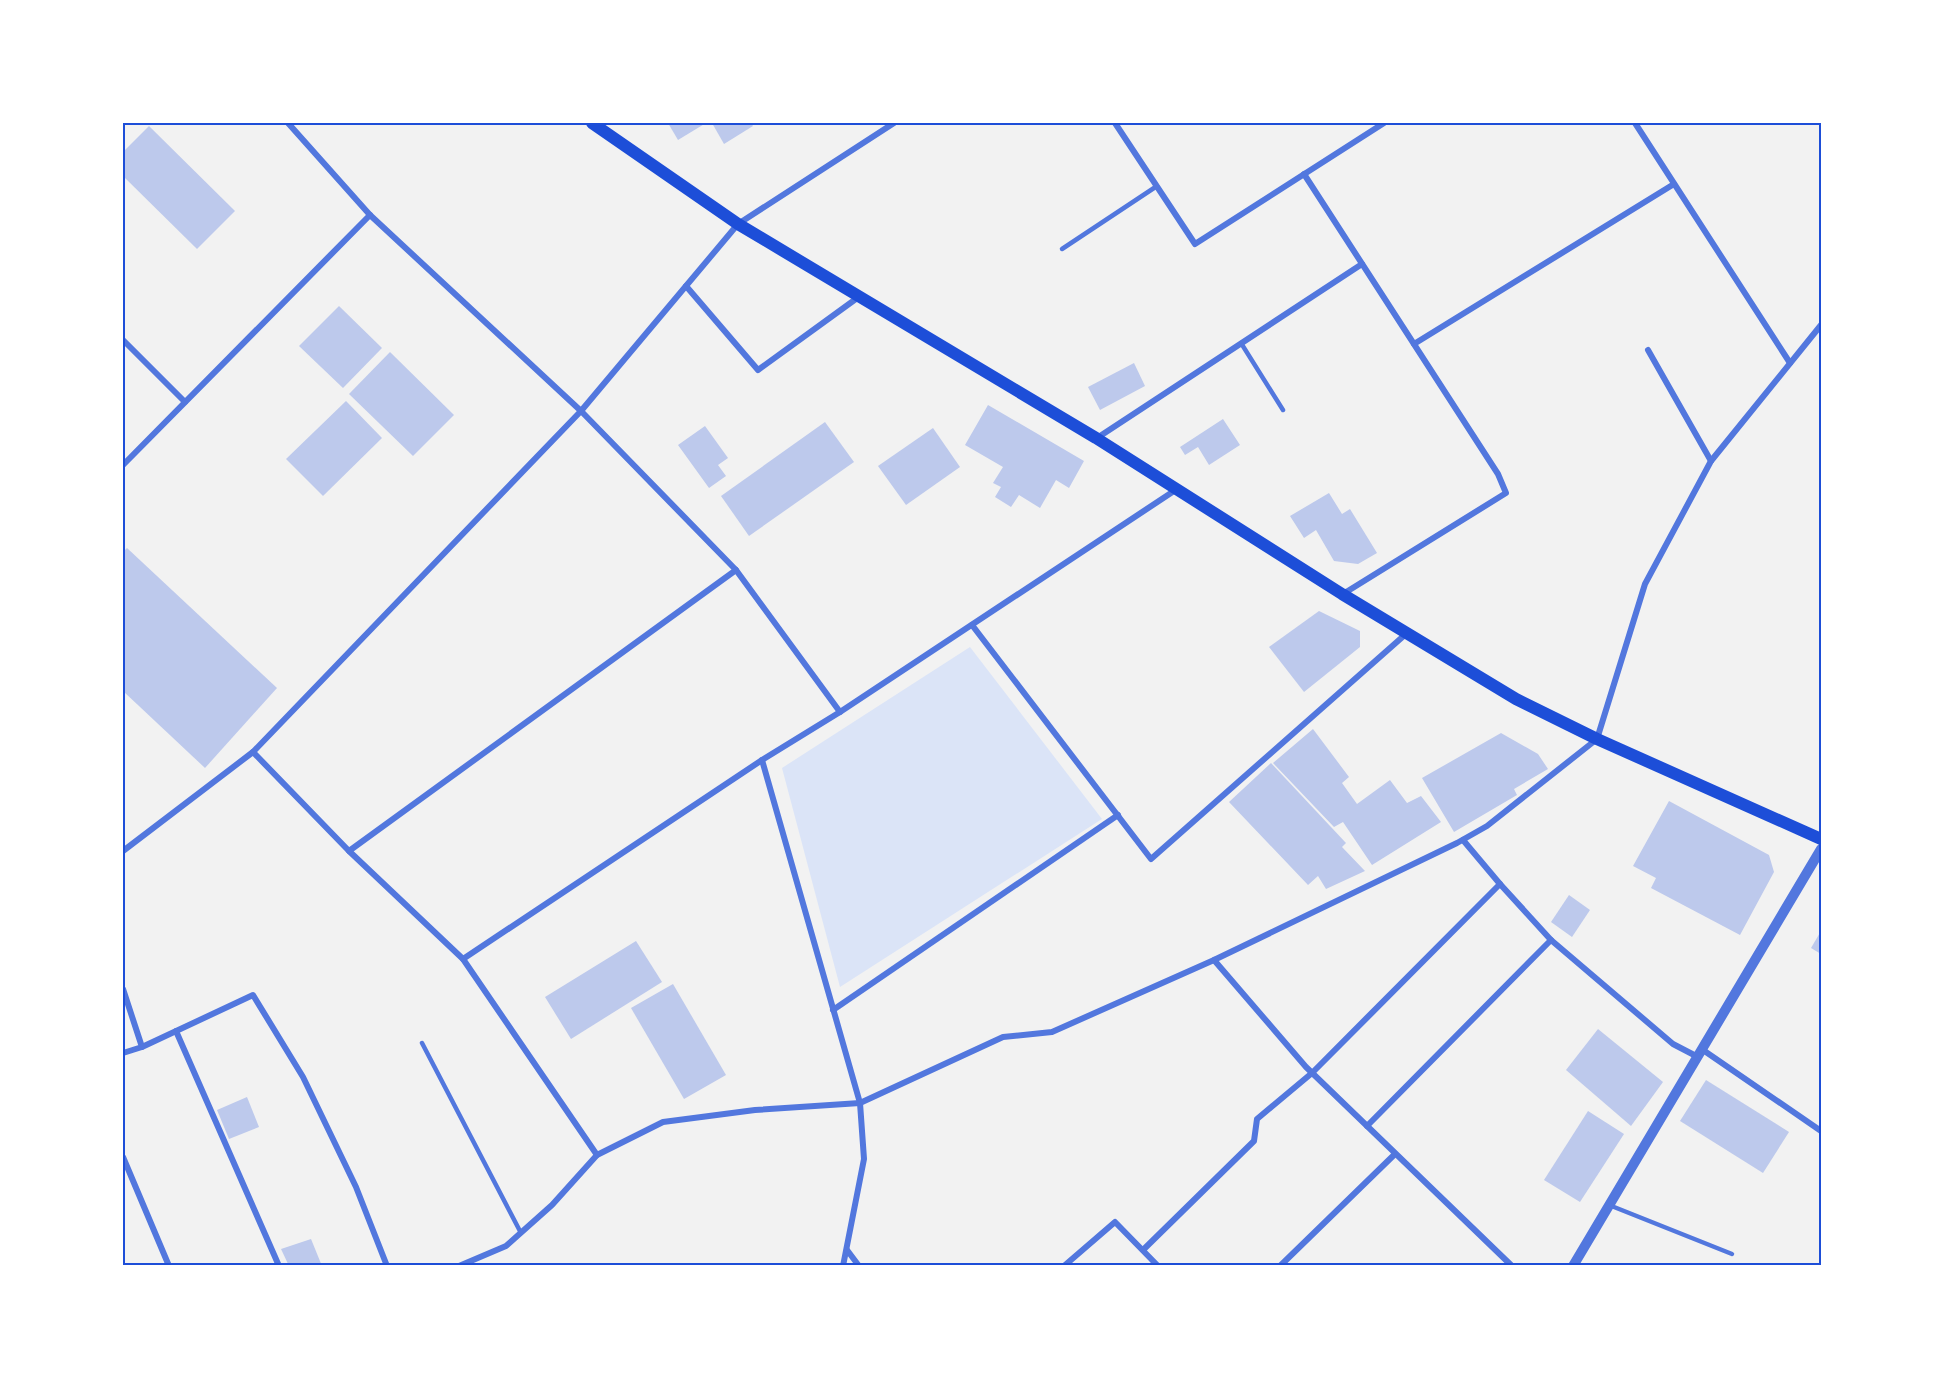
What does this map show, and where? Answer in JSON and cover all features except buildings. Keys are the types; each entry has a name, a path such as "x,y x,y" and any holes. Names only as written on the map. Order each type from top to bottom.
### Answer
{"main road":[{"path":"592,123 738,224 1096,438 1342,594 1516,699 1597,739 1821,839"}],"street":[{"path":"288,123 370,215 581,411 736,570 840,712"},
{"path":"123,850 253,752 581,411 738,224 894,123"},
{"path":"1115,123 1195,244 1384,123"},
{"path":"1635,123 1790,363"},
{"path":"1304,174 1498,474 1506,493 1342,594"},
{"path":"1414,344 1674,184"},
{"path":"123,465 370,215"},
{"path":"1096,438 1362,264"},
{"path":"686,286 758,370 861,296"},
{"path":"459,1266 506,1246 552,1204 597,1155 663,1122 754,1110 860,1104 1003,1037 1052,1032 1214,960 1463,840 1487,826 1597,739 1645,584 1711,461 1821,325"},
{"path":"123,340 185,402"},
{"path":"1648,350 1711,461"},
{"path":"463,959 762,760 840,712 1177,489"},
{"path":"349,851 736,570"},
{"path":"972,625 1151,859 1407,632"},
{"path":"253,752 349,851 463,959 597,1155"},
{"path":"762,760 860,1104 864,1159 843,1266"},
{"path":"833,1010 1118,815"},
{"path":"1463,840 1500,885 1551,940 1673,1044 1701,1053 1821,1131"},
{"path":"1572,1266 1821,849"},
{"path":"1143,1250 1254,1141 1257,1119 1312,1073 1500,885"},
{"path":"1367,1126 1551,940"},
{"path":"1214,960 1312,1073 1512,1266"},
{"path":"123,990 142,1047"},
{"path":"123,1053 142,1047 253,994 303,1077 356,1187 387,1266"},
{"path":"176,1031 279,1266"},
{"path":"1280,1266 1395,1154"},
{"path":"123,1157 169,1266"},
{"path":"1064,1266 1115,1222 1158,1266"},
{"path":"847,1250 859,1266"}],"lane":[{"path":"1062,249 1157,186"},
{"path":"1241,343 1283,410"},
{"path":"422,1043 521,1233"},
{"path":"1609,1205 1732,1254"}],"shaded area":[{"path":"970,647 1102,819 840,987 782,768"}]}
